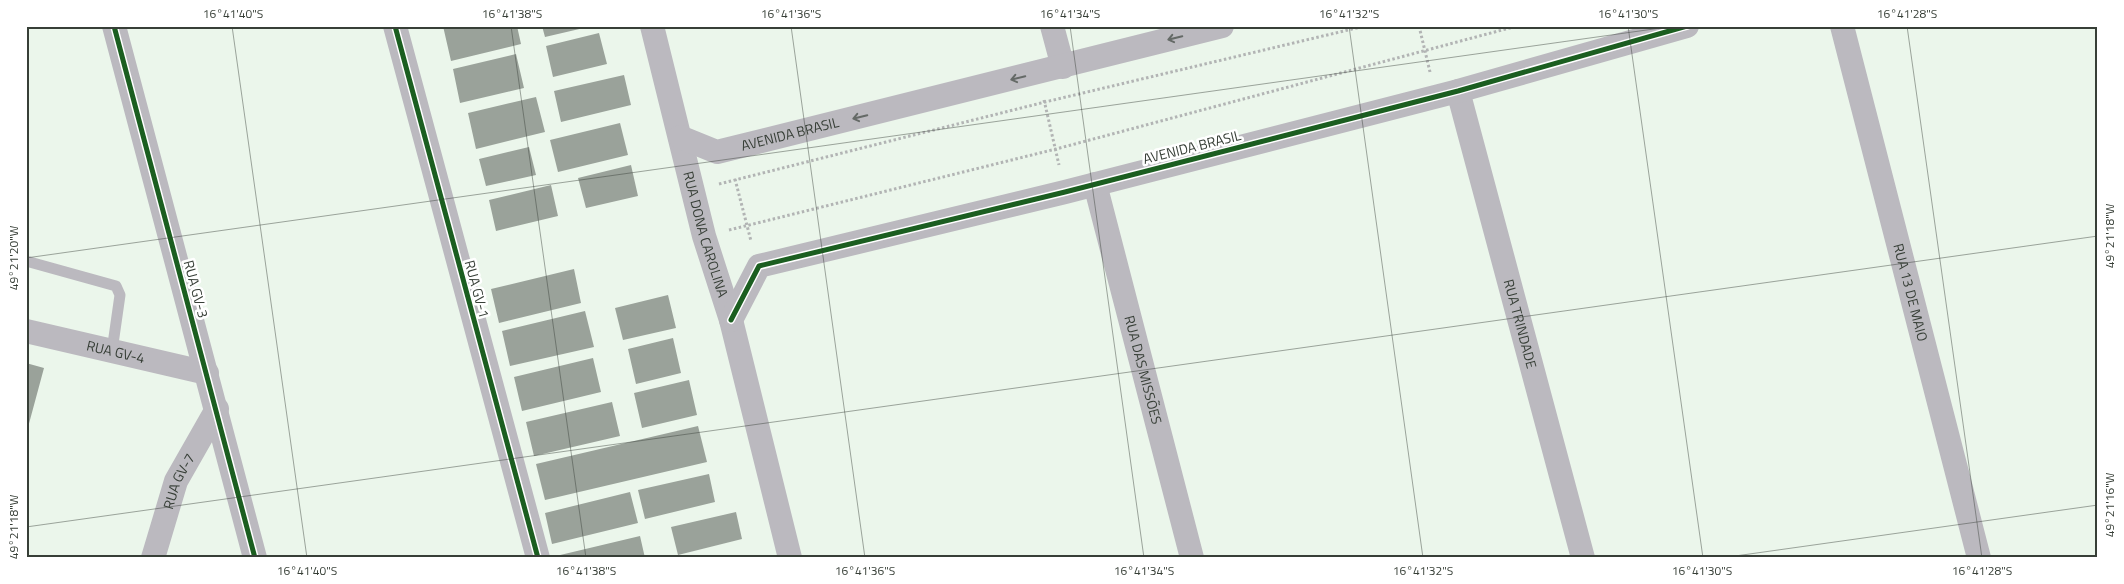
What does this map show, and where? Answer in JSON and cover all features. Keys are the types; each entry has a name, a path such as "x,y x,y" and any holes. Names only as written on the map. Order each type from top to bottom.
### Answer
{"street":[{"name":"RUA GV-3","path":"114,26 255,558"},
{"name":"RUA GV-1","path":"395,26 538,558"},
{"name":"RUA DONA CAROLINA","path":"652,26 692,191 704,236 731,320 790,558"},
{"path":"1052,26 1063,67"},
{"name":"AVENIDA BRASIL","path":"680,137 718,152 728,150 1038,74 1222,26"},
{"name":"AVENIDA BRASIL","path":"759,266 1065,192 1448,94 1687,26"},
{"name":"RUA 13 DE MAIO","path":"1842,26 1979,558"},
{"name":"RUA TRINDADE","path":"1448,94 1583,558"},
{"name":"RUA DAS MISSÕES","path":"1095,184 1192,558"},
{"path":"731,320 759,266"},
{"name":"RUA GV-4","path":"26,331 207,373"},
{"name":"RUA GV-7","path":"153,558 176,481 217,409"}],"lane":[{"path":"26,261 116,286 120,295 112,351"}],"path":[{"path":"692,191 1044,102 1365,26"},
{"path":"1419,26 1424,50 1448,94"},
{"path":"704,236 1056,149 1517,26"},
{"path":"1038,74 1065,192"},
{"path":"728,150 746,225 759,266"}],"building":[{"path":"443,26 517,26 521,44 451,61"},
{"path":"542,26 588,26 588,27 545,37"},
{"path":"599,33 607,64 553,77 546,46"},
{"path":"516,54 524,88 460,103 453,69"},
{"path":"624,75 631,105 561,122 554,91"},
{"path":"536,97 545,132 476,149 468,113"},
{"path":"620,123 628,155 558,172 550,140"},
{"path":"529,147 536,175 486,186 479,159"},
{"path":"631,165 638,196 586,208 578,178"},
{"path":"551,185 558,216 496,231 489,200"},
{"path":"574,269 581,303 499,323 491,289"},
{"path":"668,295 676,328 623,340 615,308"},
{"path":"585,311 594,347 510,366 502,331"},
{"path":"673,338 681,373 636,384 628,349"},
{"path":"593,358 601,392 522,411 514,377"},
{"path":"26,363 44,368 27,431 26,431"},
{"path":"689,380 697,415 642,428 634,393"},
{"path":"612,402 620,436 534,456 526,422"},
{"path":"698,426 707,462 545,500 536,464"},
{"path":"709,474 715,502 645,519 638,490"},
{"path":"630,492 638,523 552,544 545,513"},
{"path":"736,512 742,539 678,555 671,527"},
{"path":"640,536 645,558 557,558 556,556"}],"cycle path":[{"path":"114,26 255,558"},
{"path":"395,26 538,558"},
{"path":"731,320 759,266 1065,192 1458,91 1687,26"}]}
